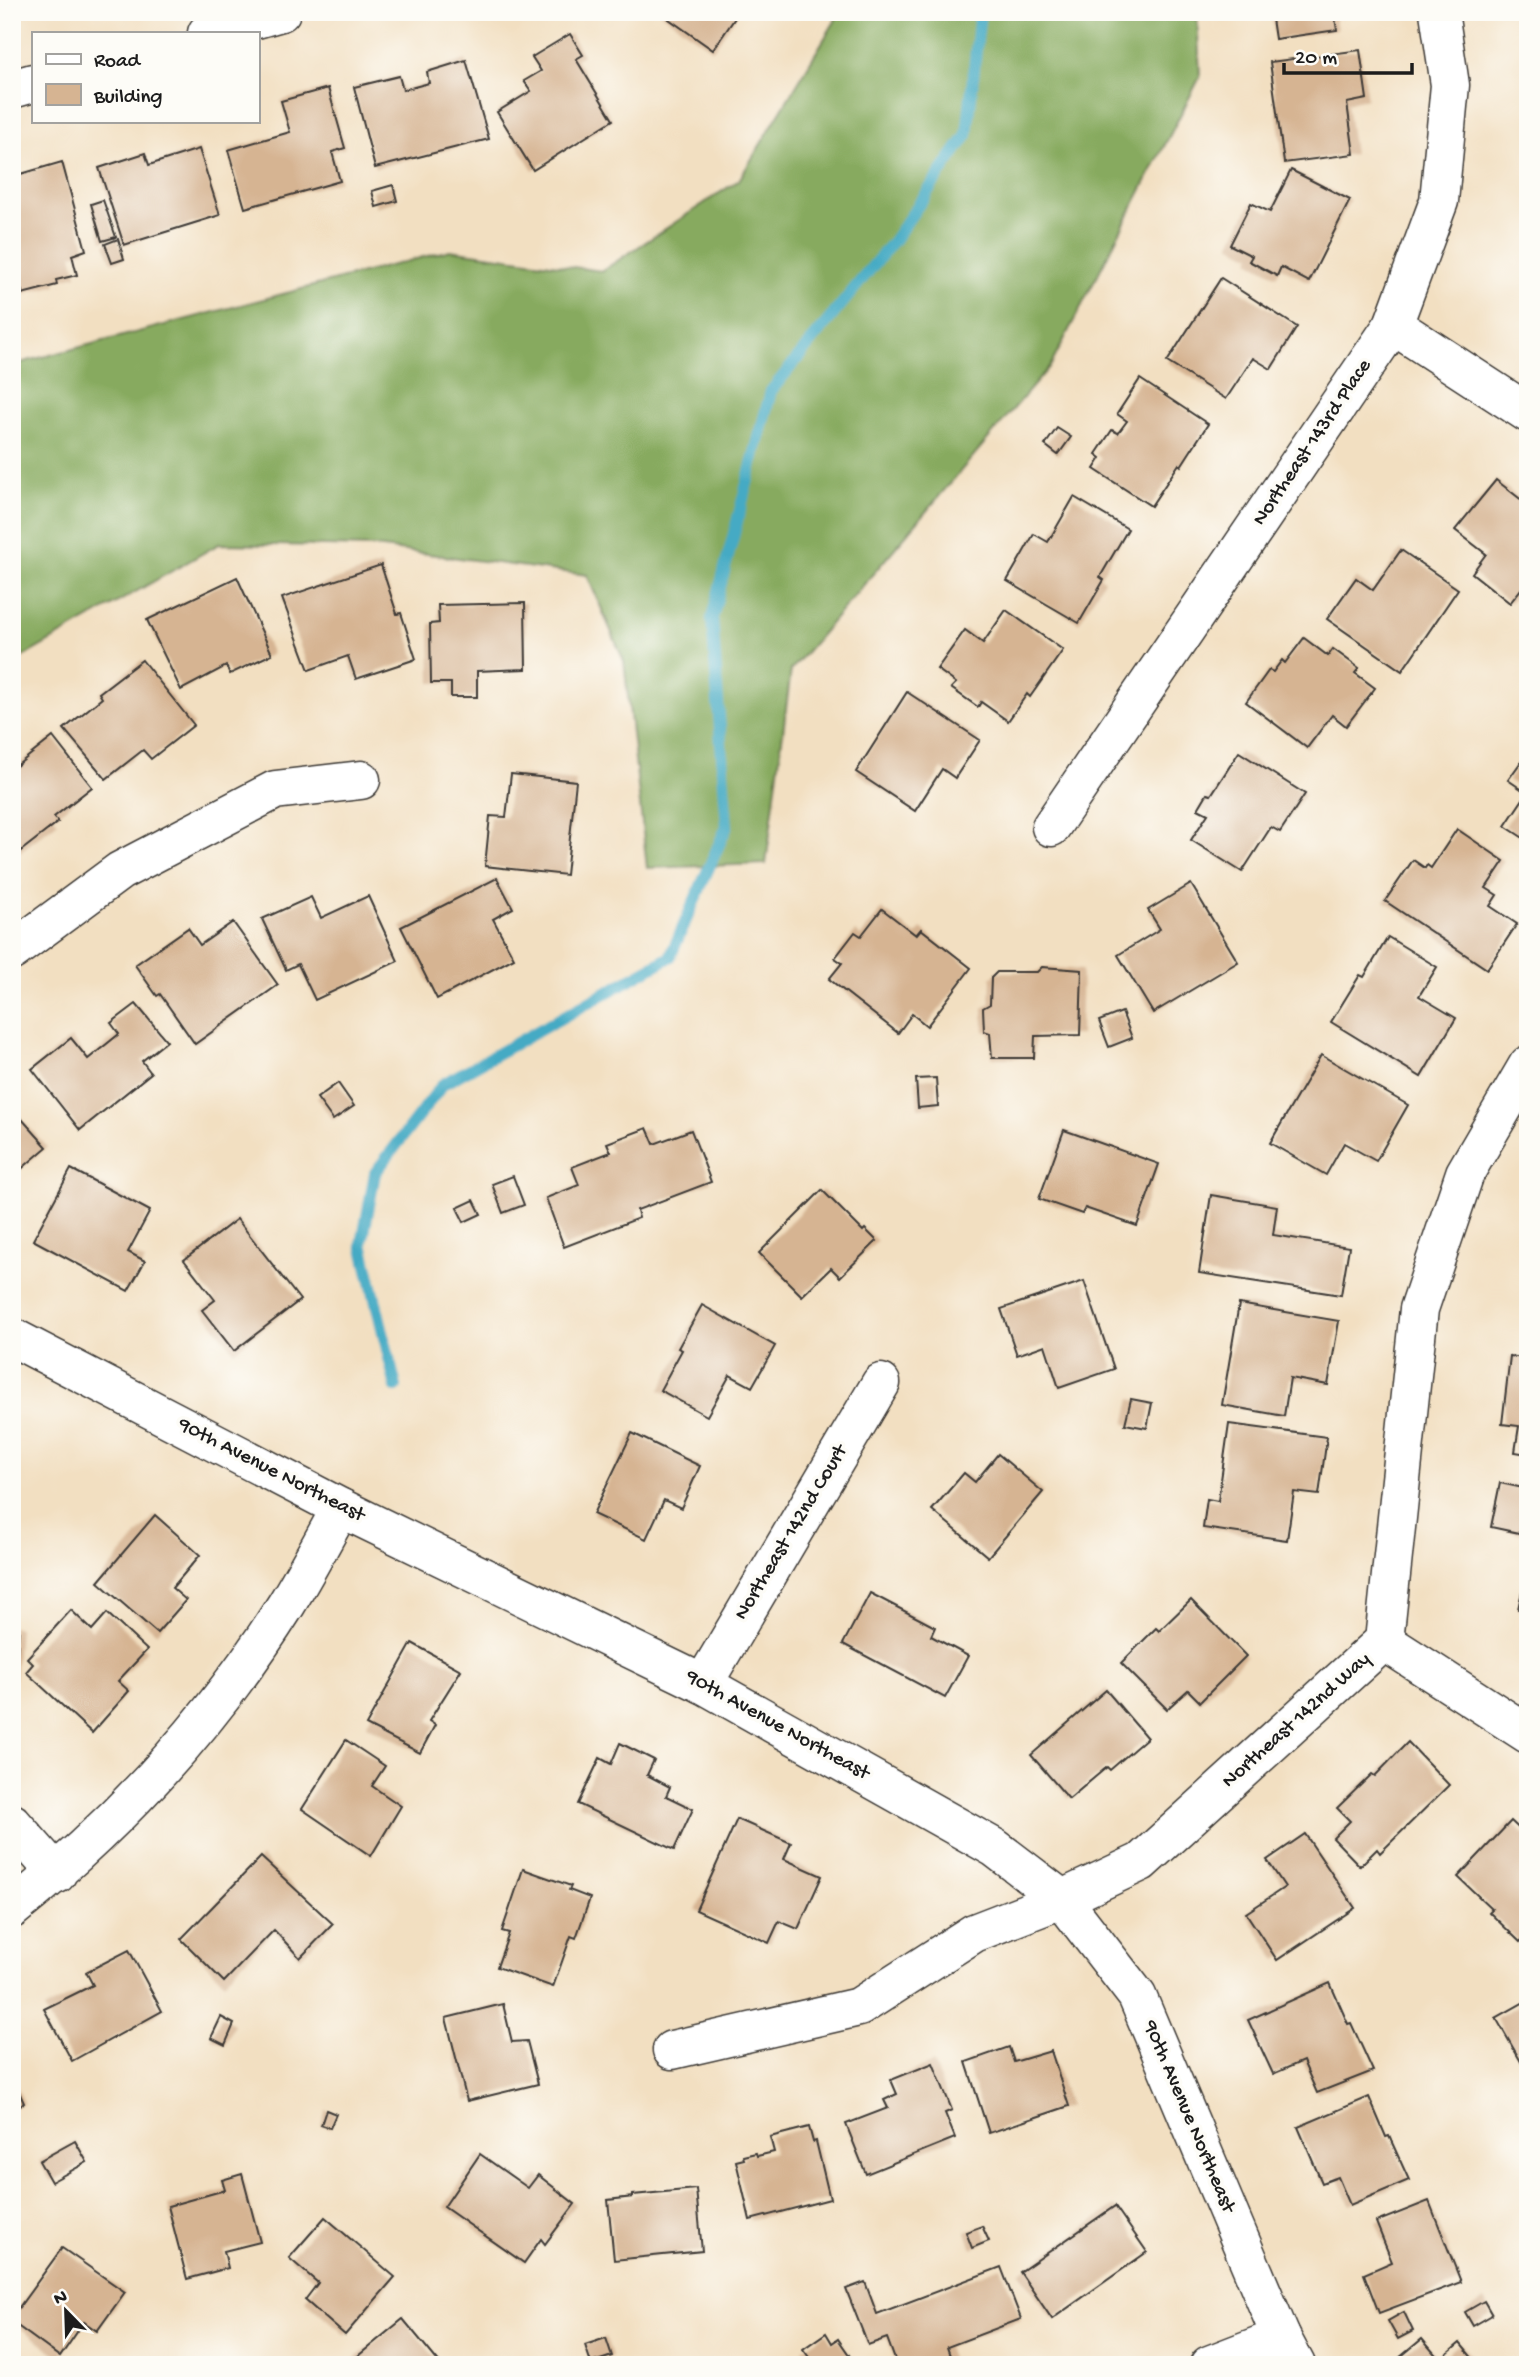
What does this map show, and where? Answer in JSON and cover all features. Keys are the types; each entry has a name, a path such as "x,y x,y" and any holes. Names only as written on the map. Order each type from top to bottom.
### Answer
{"street":[{"path":"211,32 281,12"},
{"name":"Northeast 143rd Place","path":"1051,827 1393,325 1439,201 1450,85 1439,12"},
{"path":"1393,325 1528,413"},
{"path":"12,951 120,872 275,790 361,780"},
{"name":"Northeast 142nd Way","path":"672,2050 859,2007 974,1933 1062,1899 1141,1862 1384,1641 1419,1309 1465,1173 1525,1077"},
{"name":"90th Avenue Northeast","path":"12,1337 341,1508 703,1684 995,1848 1062,1899 1137,1996 1289,2351"},
{"name":"Northeast 142nd Court","path":"703,1684 881,1383"},
{"path":"12,1909 57,1874 136,1797 214,1707 285,1606 341,1508"},
{"path":"1384,1641 1528,1734"},
{"path":"12,1823 57,1874"},
{"path":"1209,2365 1289,2351"}],"green space":[{"path":"837,12 1197,12 1200,77 1051,365 791,670 766,864 647,868 624,661 587,575 375,547 219,544 12,663 12,365 450,250 602,271 739,180 835,21"}],"building":[{"path":"659,12 739,12 713,50"},
{"path":"1271,12 1334,12 1337,30 1275,39"},
{"path":"570,34 583,55 576,59 613,120 533,170 497,112 531,91 524,81 541,71 532,57"},
{"path":"1360,50 1367,99 1347,103 1354,154 1284,163 1270,62"},
{"path":"466,60 489,139 375,168 354,87 399,76 403,90 429,83 427,72"},
{"path":"328,88 345,148 332,152 340,181 245,208 228,150 290,132 281,101"},
{"path":"199,149 220,215 124,245 99,168 145,153 149,165"},
{"path":"62,162 86,250 72,255 77,275 56,280 57,285 12,294 12,183 17,175"},
{"path":"1291,170 1350,200 1309,282 1281,267 1277,276 1249,261 1252,256 1230,245 1251,203 1270,212"},
{"path":"393,185 397,201 376,207 372,191"},
{"path":"103,200 116,237 102,241 91,204"},
{"path":"118,239 124,259 112,263 105,244"},
{"path":"1221,278 1297,327 1271,369 1253,358 1226,399 1167,362"},
{"path":"1140,379 1208,424 1151,506 1094,469 1101,458 1096,454 1112,430 1118,433 1127,421 1117,414"},
{"path":"1057,428 1071,437 1058,455 1045,445"},
{"path":"1496,480 1528,505 1528,584 1525,584 1510,603 1472,573 1486,554 1455,530"},
{"path":"1074,497 1128,529 1100,577 1104,580 1079,623 1007,581 1034,534 1048,542"},
{"path":"1401,550 1458,589 1402,671 1327,619 1356,578 1373,590"},
{"path":"381,565 397,614 401,613 416,659 356,679 348,656 309,670 282,598"},
{"path":"237,577 272,654 230,674 226,666 181,690 147,620"},
{"path":"525,603 526,669 477,671 477,697 451,697 451,683 431,683 430,624 439,623 438,605"},
{"path":"1006,610 1063,650 1030,697 1027,694 1008,721 981,702 978,707 951,688 956,683 937,669 965,630 983,643"},
{"path":"1304,638 1328,656 1333,649 1359,668 1355,673 1375,688 1346,726 1332,715 1307,748 1246,702 1269,670 1273,672 1282,660 1285,663"},
{"path":"142,660 194,725 151,759 143,750 106,779 64,729 102,698 99,693"},
{"path":"907,692 980,740 955,778 942,769 915,811 856,772"},
{"path":"53,737 92,787 54,817 58,822 17,854 12,849 12,764 15,767"},
{"path":"1239,752 1305,794 1280,832 1271,827 1242,872 1191,840 1208,814 1198,809 1207,794 1211,795"},
{"path":"1528,752 1528,841 1505,826 1527,793 1508,780"},
{"path":"511,774 576,781 566,875 485,866 490,816 506,817"},
{"path":"1457,829 1504,861 1486,888 1497,895 1490,906 1517,924 1487,969 1385,901 1413,860 1425,868 1427,865 1431,868"},
{"path":"497,878 513,908 493,919 514,958 437,999 401,927"},
{"path":"1191,884 1238,962 1153,1013 1118,955 1160,929 1148,910"},
{"path":"368,896 398,961 315,1000 298,964 286,970 262,919 311,897 321,918"},
{"path":"882,909 916,935 921,929 971,968 927,1026 912,1014 898,1033 829,979 842,963 835,958 855,932 861,936"},
{"path":"233,922 278,985 195,1044 160,994 157,996 135,965 188,928 200,945"},
{"path":"1388,937 1437,967 1419,996 1456,1018 1421,1077 1331,1022 1360,975 1364,977"},
{"path":"1042,967 1082,970 1080,1035 1035,1036 1034,1058 992,1058 990,1033 984,1031 983,1008 990,1004 991,978 997,972 1037,972"},
{"path":"136,1004 167,1041 142,1061 151,1073 80,1130 32,1069 71,1038 88,1059 119,1034 111,1023"},
{"path":"1122,1012 1132,1038 1109,1047 1099,1021"},
{"path":"1321,1055 1408,1105 1376,1161 1344,1143 1326,1175 1270,1143"},
{"path":"936,1078 938,1106 918,1108 916,1079"},
{"path":"338,1083 354,1106 333,1120 317,1098"},
{"path":"12,1108 47,1147 12,1177"},
{"path":"647,1128 654,1144 691,1130 711,1182 637,1210 639,1218 564,1247 546,1198 579,1185 572,1167 611,1152 607,1143"},
{"path":"1064,1130 1159,1164 1137,1226 1085,1208 1082,1214 1039,1199"},
{"path":"71,1169 150,1211 128,1252 145,1261 128,1291 33,1240"},
{"path":"513,1176 524,1205 503,1213 492,1184"},
{"path":"822,1190 863,1231 865,1229 877,1241 840,1277 831,1268 802,1296 759,1253"},
{"path":"1211,1195 1277,1206 1273,1235 1349,1247 1341,1295 1199,1273"},
{"path":"474,1200 481,1214 464,1222 457,1208"},
{"path":"237,1219 300,1300 234,1351 202,1310 215,1300 184,1260"},
{"path":"1084,1281 1114,1369 1059,1388 1045,1345 1017,1355 1001,1309"},
{"path":"1239,1304 1339,1321 1328,1385 1290,1378 1284,1416 1222,1405"},
{"path":"702,1305 775,1346 752,1387 730,1375 707,1416 660,1390 682,1350 678,1348"},
{"path":"1510,1356 1528,1359 1528,1454 1515,1452 1519,1426 1502,1424"},
{"path":"1131,1399 1152,1403 1147,1428 1125,1424"},
{"path":"1229,1424 1327,1437 1319,1495 1294,1492 1287,1540 1203,1528 1207,1499 1218,1501"},
{"path":"632,1433 700,1466 681,1508 664,1500 646,1539 593,1514"},
{"path":"998,1454 1043,1492 988,1557 932,1510 964,1473 975,1482"},
{"path":"1500,1483 1528,1489 1528,1535 1491,1527"},
{"path":"155,1515 200,1555 172,1588 186,1600 157,1633 98,1582"},
{"path":"1528,1570 1528,1611 1518,1609"},
{"path":"870,1593 935,1627 931,1636 968,1656 945,1698 843,1644"},
{"path":"1191,1600 1246,1656 1200,1702 1188,1690 1167,1709 1121,1663 1156,1628 1159,1631"},
{"path":"71,1610 92,1630 107,1613 147,1650 118,1681 129,1691 92,1733 26,1672 33,1664 27,1658"},
{"path":"12,1627 19,1628 15,1679 12,1679"},
{"path":"412,1643 461,1670 429,1721 435,1725 420,1753 366,1725"},
{"path":"1106,1690 1147,1738 1110,1770 1107,1767 1069,1799 1031,1755"},
{"path":"346,1740 385,1766 372,1786 401,1806 371,1856 302,1809"},
{"path":"1408,1742 1449,1785 1380,1853 1377,1849 1360,1866 1333,1838 1350,1821 1337,1808 1372,1774 1375,1776"},
{"path":"620,1743 654,1760 647,1775 670,1787 666,1796 693,1809 674,1850 578,1804 600,1758 611,1764"},
{"path":"737,1819 791,1843 784,1859 822,1876 798,1929 779,1921 769,1943 696,1910"},
{"path":"1511,1821 1528,1837 1528,1934 1520,1942 1489,1912 1492,1909 1458,1877"},
{"path":"1305,1834 1355,1908 1277,1960 1246,1913 1285,1887 1267,1860"},
{"path":"261,1857 333,1924 300,1958 274,1930 224,1982 181,1939"},
{"path":"523,1869 571,1886 569,1890 590,1898 576,1938 571,1936 553,1987 497,1967 509,1933 502,1931"},
{"path":"129,1950 162,2011 72,2061 44,2009 93,1985 86,1972"},
{"path":"1330,1983 1373,2071 1317,2093 1303,2061 1273,2074 1248,2020"},
{"path":"1528,2000 1528,2074 1496,2018"},
{"path":"503,2004 512,2042 527,2041 538,2084 467,2101 446,2018"},
{"path":"221,2017 234,2024 225,2045 211,2038"},
{"path":"1009,2047 1014,2062 1051,2051 1069,2106 989,2133 966,2062"},
{"path":"933,2063 952,2110 945,2113 955,2138 866,2174 846,2124 888,2108 884,2100 897,2094 891,2080"},
{"path":"12,2076 24,2103 12,2109"},
{"path":"1369,2097 1409,2180 1350,2205 1338,2177 1322,2183 1298,2127"},
{"path":"326,2110 336,2114 330,2128 321,2125"},
{"path":"809,2127 813,2142 816,2141 830,2199 750,2220 736,2161 744,2159 743,2156 774,2152 770,2137"},
{"path":"75,2141 87,2162 51,2182 39,2161"},
{"path":"480,2154 528,2188 538,2175 575,2204 545,2244 541,2239 524,2263 444,2207"},
{"path":"242,2174 260,2242 224,2251 228,2268 187,2279 168,2206 225,2190 222,2180"},
{"path":"696,2189 702,2251 614,2260 608,2200"},
{"path":"1429,2201 1461,2282 1379,2313 1364,2274 1392,2262 1376,2222"},
{"path":"1115,2206 1147,2252 1052,2319 1020,2272"},
{"path":"325,2217 395,2277 345,2335 305,2300 318,2283 289,2258"},
{"path":"982,2226 989,2241 972,2248 966,2232"},
{"path":"62,2248 125,2292 97,2331 84,2322 60,2357 12,2322 12,2317"},
{"path":"1001,2267 1021,2319 947,2347 953,2364 951,2365 897,2365 887,2338 868,2345 846,2289 865,2282 877,2314"},
{"path":"1484,2301 1492,2315 1473,2326 1465,2312"},
{"path":"1404,2312 1413,2331 1398,2339 1388,2321"},
{"path":"403,2319 441,2365 347,2365"},
{"path":"826,2333 832,2343 838,2339 856,2365 805,2365 811,2360 803,2349"},
{"path":"606,2338 612,2356 591,2363 585,2345"},
{"path":"1422,2339 1440,2360 1460,2343 1478,2365 1394,2365 1393,2363"}],"waterway":[{"path":"396,1387 362,1244 375,1173 443,1084 670,957 727,826 712,618 771,391 894,240 967,135 980,12"}]}
